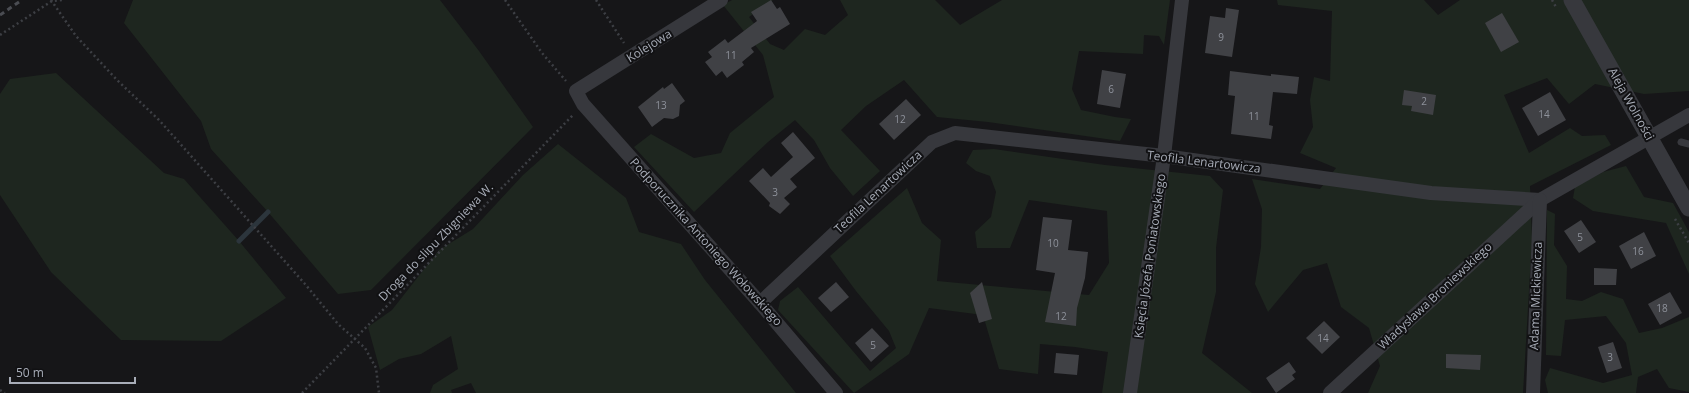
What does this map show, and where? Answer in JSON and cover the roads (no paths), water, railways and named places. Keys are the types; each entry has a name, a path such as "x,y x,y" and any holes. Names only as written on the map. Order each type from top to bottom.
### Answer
{"street":[{"name":"Kolejowa","path":"576,91 721,0"},
{"name":"Księcia Józefa Poniatowskiego","path":"1130,393 1164,156 1182,0"},
{"name":"Aleja Wolności","path":"1572,0 1689,208"},
{"name":"Podporucznika Antoniego Wołowskiego","path":"576,91 583,104 760,302 836,393"},
{"path":"1540,200 1689,115"},
{"name":"Teofila Lenartowicza","path":"760,302 932,142 955,133 1164,156 1430,193 1540,200"},
{"name":"Władysława Broniewskiego","path":"1330,393 1540,200"},
{"name":"Adama Mickiewicza","path":"1533,393 1540,200"}],"lane":[{"path":"1681,142 1689,144"}],"waterway":[{"path":"239,241 268,212"}],"railway":[{"path":"0,15 22,0"}]}
